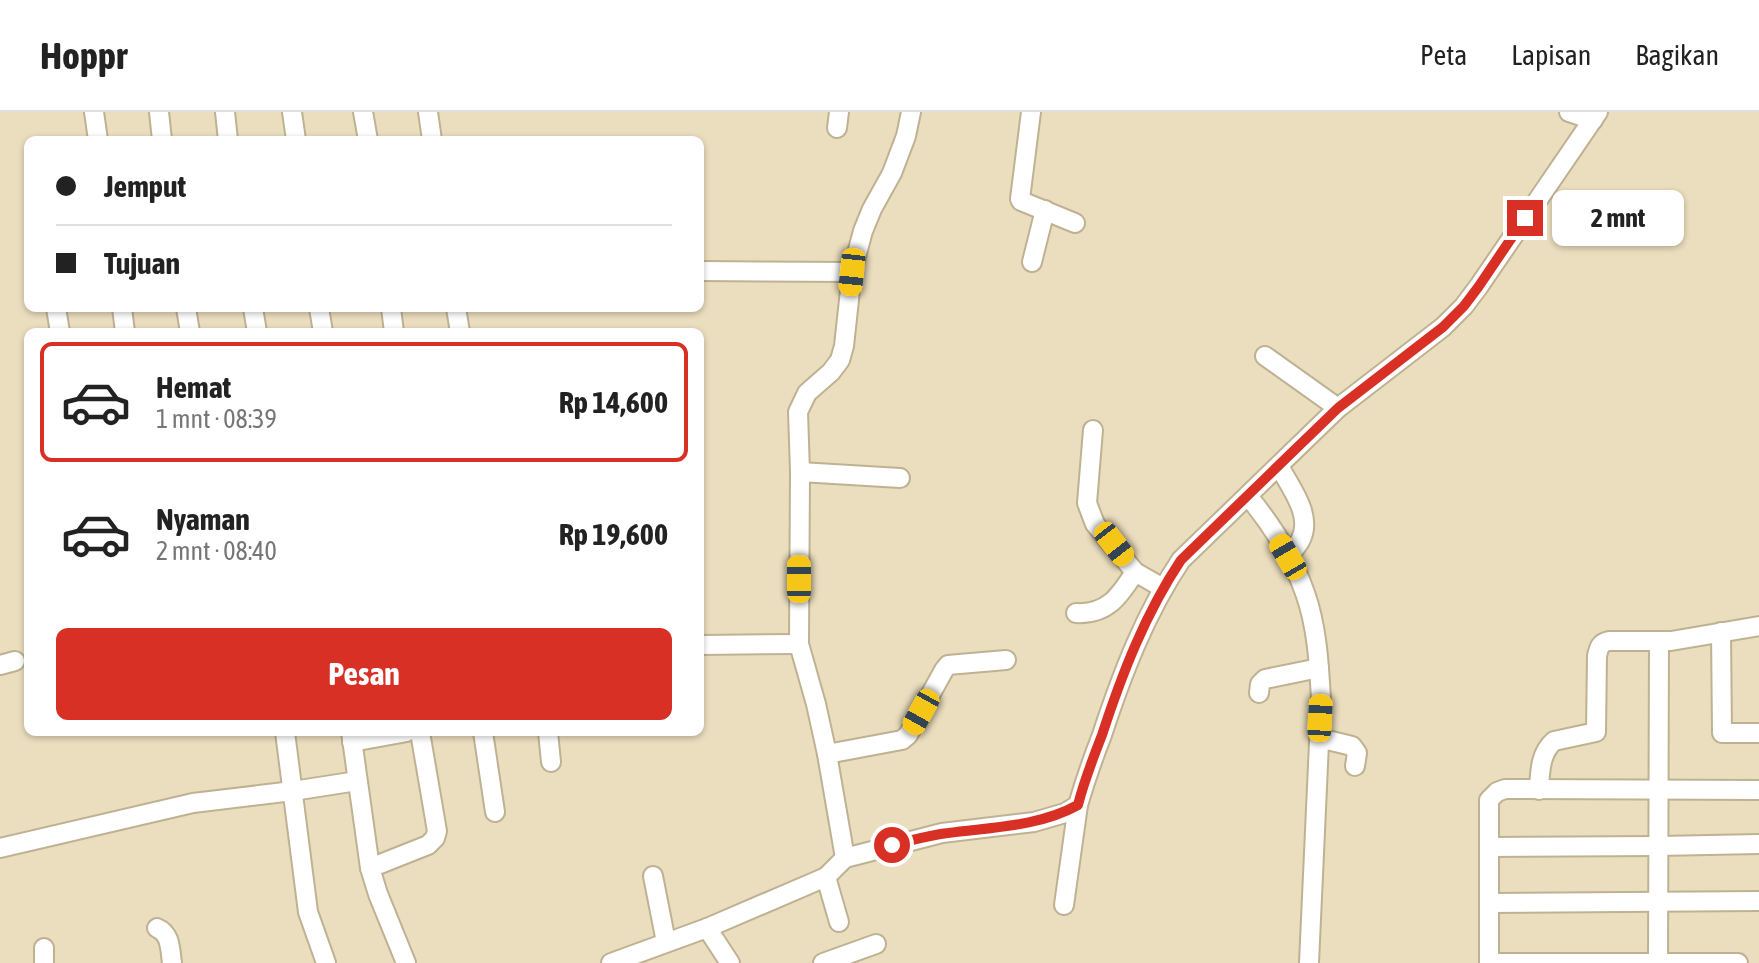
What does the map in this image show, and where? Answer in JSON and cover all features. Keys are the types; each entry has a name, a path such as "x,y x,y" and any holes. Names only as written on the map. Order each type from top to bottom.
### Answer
{"street":[{"path":"94,112 97,136"},
{"path":"159,112 162,136"},
{"path":"225,112 228,136"},
{"path":"292,112 295,136"},
{"path":"363,112 367,136"},
{"path":"428,112 431,136"},
{"path":"845,858 827,754 799,644 798,412 807,393 840,360 852,272 866,221 892,173 911,112"},
{"path":"1031,112 1019,195 1021,201 1075,223"},
{"path":"1064,905 1078,805 1087,772 1131,654 1163,588 1181,560 1338,408 1421,345 1464,306 1596,116 1569,112"},
{"path":"1032,262 1045,210"},
{"path":"704,271 852,272"},
{"path":"1265,356 1338,408"},
{"path":"1093,430 1087,503 1095,524 1135,572 1163,588"},
{"path":"1279,466 1301,506 1304,525 1301,540 1288,557"},
{"path":"800,472 900,478"},
{"path":"1248,496 1268,521 1306,594 1319,668 1321,699 1309,963"},
{"path":"1076,613 1093,613 1111,603 1120,596 1135,572"},
{"path":"1539,790 1542,761 1549,744 1596,732 1597,656 1600,645 1609,641 1659,642 1759,626"},
{"path":"1721,632 1722,733 1759,733"},
{"path":"1658,962 1659,642"},
{"path":"704,645 799,644"},
{"path":"827,754 902,740 908,735 948,665 1006,660"},
{"path":"1259,693 1260,684 1265,679 1319,668"},
{"path":"286,736 308,912 326,963"},
{"path":"370,868 428,845 435,838 437,831 421,736"},
{"path":"484,736 495,812"},
{"path":"548,736 551,762"},
{"path":"352,737 370,868 406,963"},
{"path":"1319,738 1352,746 1357,753 1355,766"},
{"path":"0,848 193,803 357,781"},
{"path":"1738,963 1489,963 1489,800 1505,789 1759,790"},
{"path":"611,963 707,928 826,877 845,858 942,833 1034,822 1065,813 1078,805"},
{"path":"1490,847 1759,844"},
{"path":"653,876 666,942"},
{"path":"826,877 839,922"},
{"path":"1490,903 1759,901"},
{"path":"157,928 166,933 169,940 172,963"},
{"path":"707,928 730,963"},
{"path":"823,963 876,944"}],"route":[{"path":"892,845 942,833 1048,819 1078,805 1087,772 1131,654 1163,588 1181,560 1338,408 1443,327 1464,306 1525,218"}]}
